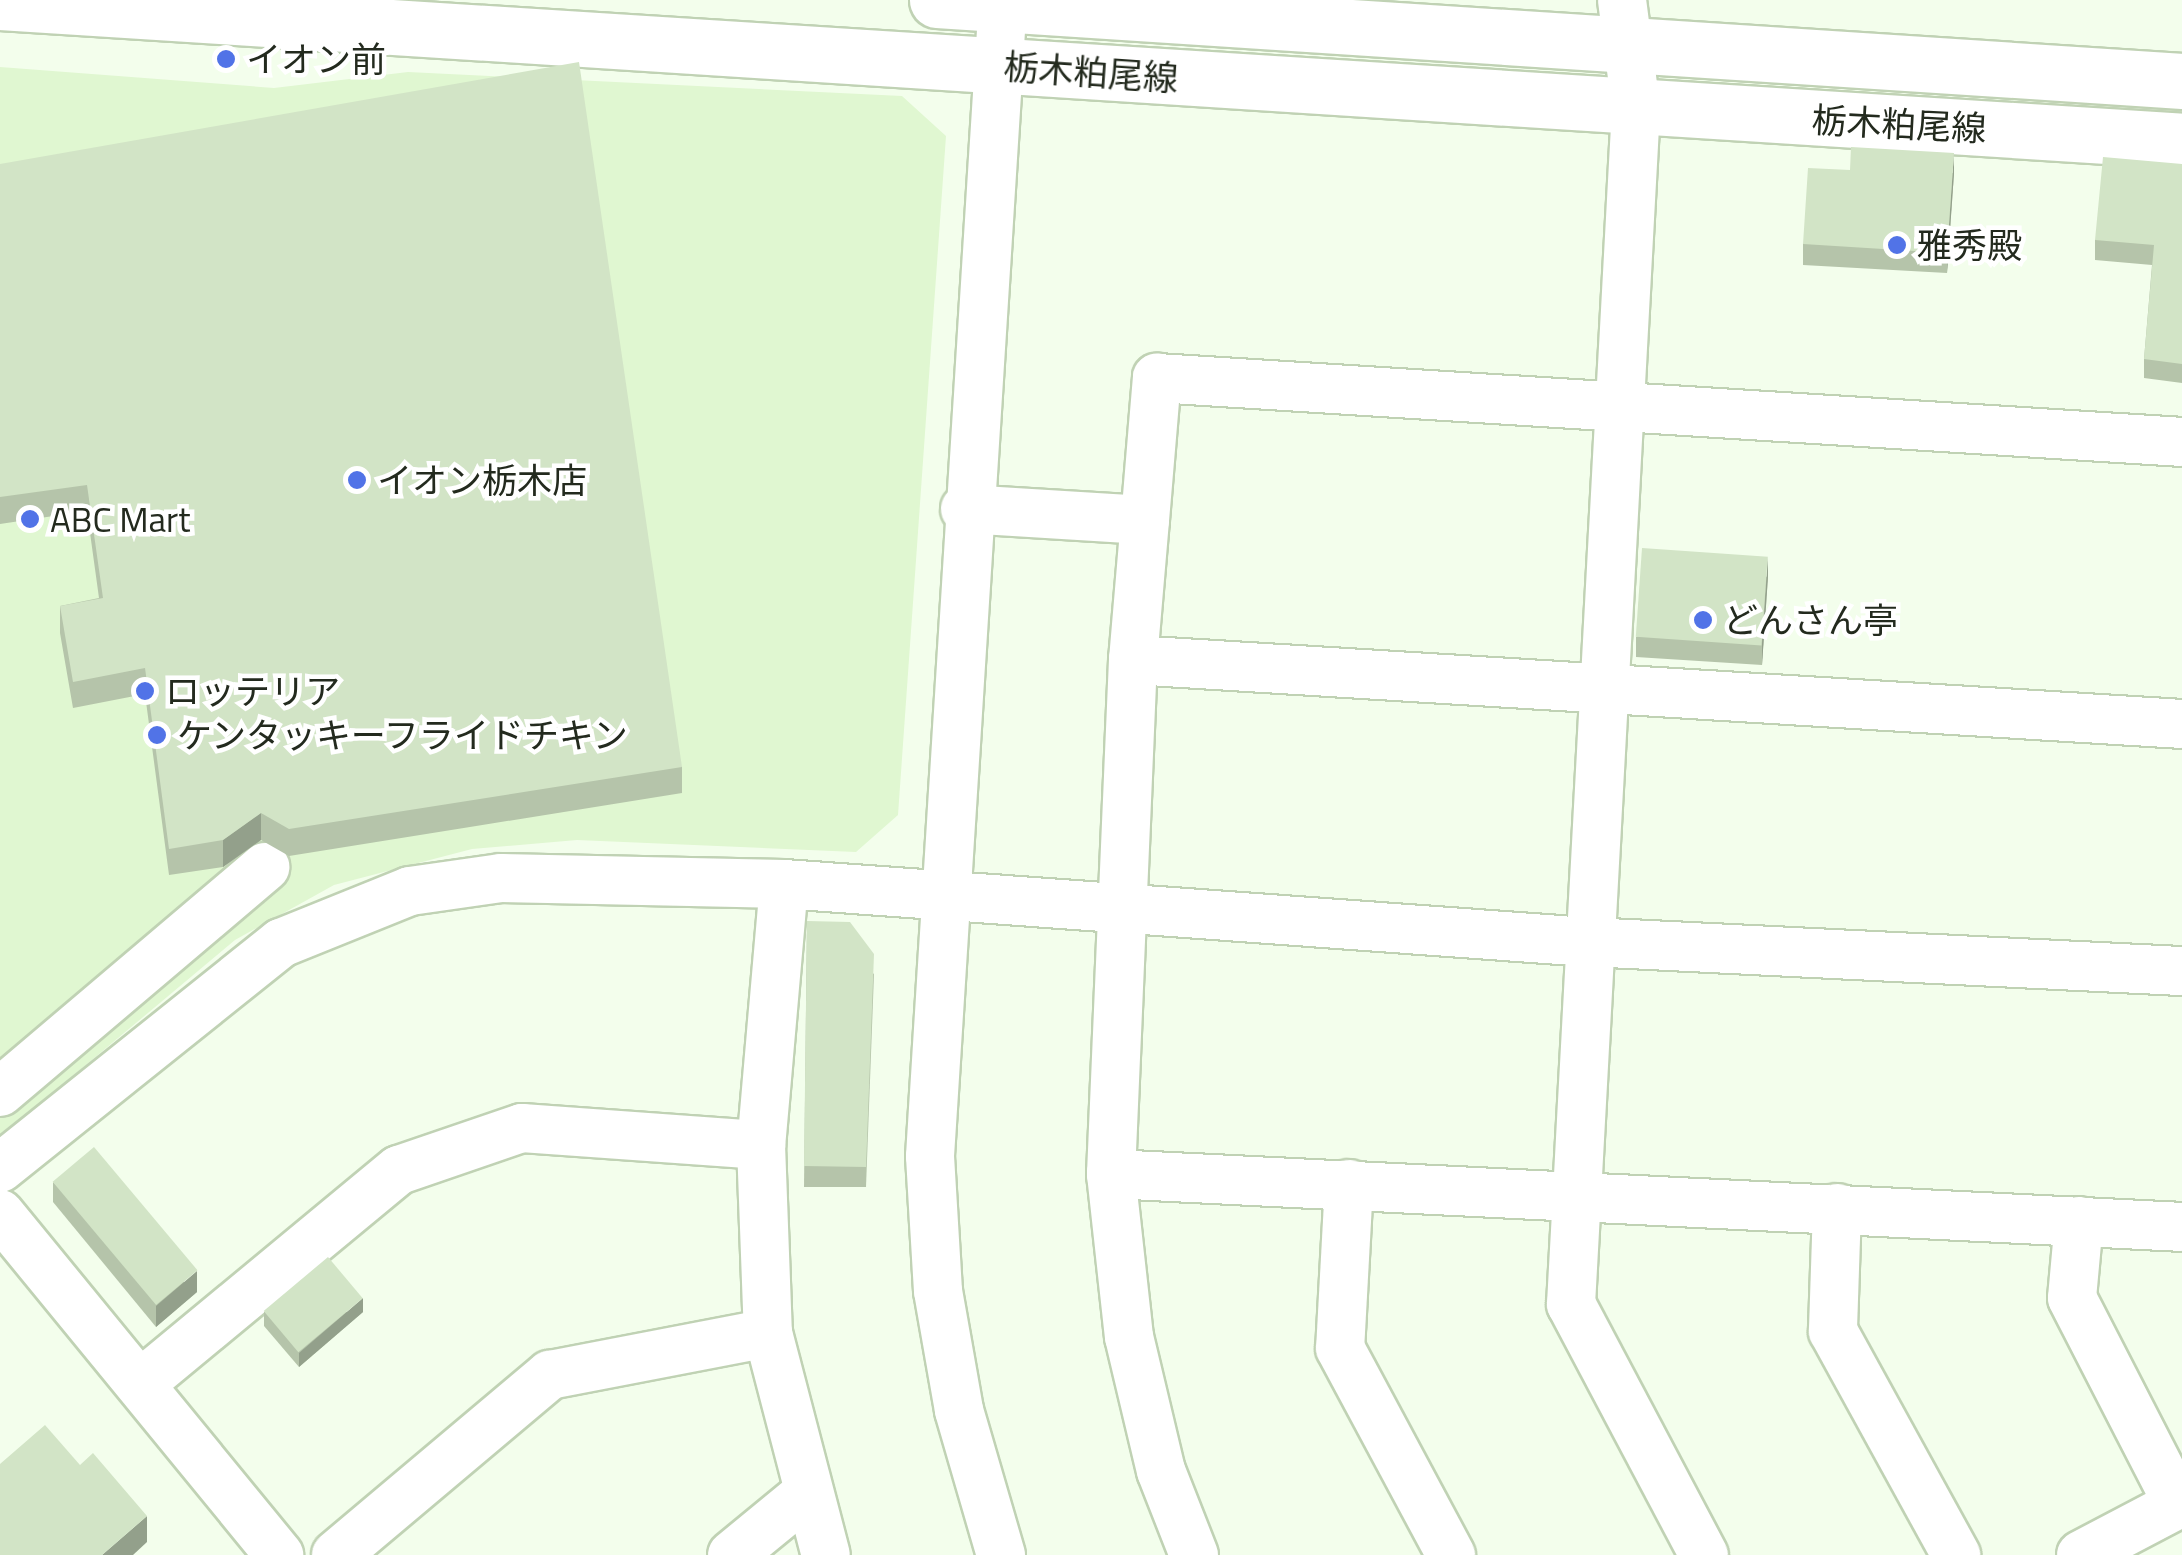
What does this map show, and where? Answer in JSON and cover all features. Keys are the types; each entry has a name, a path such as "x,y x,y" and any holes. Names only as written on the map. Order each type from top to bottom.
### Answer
{"main road":[{"name":"栃木粕尾線","path":"937,0 1625,25 2182,81"},
{"name":"栃木粕尾線","path":"0,2 2182,141"}],"street":[{"path":"1001,1555 959,1410 938,1291 930,1156 948,894 965,509 1004,2"},
{"path":"1625,25 1636,108 1573,1194 1571,1304 1704,1555"},
{"path":"1194,1555 1161,1471 1129,1337 1111,1174 1132,660 1157,378 2182,442"},
{"path":"965,509 1144,520"},
{"path":"1132,660 1603,683 2182,724"},
{"path":"0,1092 265,867"},
{"path":"0,1168 232,976 343,913 410,890 501,878 784,884 1120,905 1588,942 2182,971"},
{"path":"784,884 761,1145 768,1333 805,1494 826,1555"},
{"path":"140,1384 399,1170 522,1128 761,1145"},
{"path":"1111,1174 2182,1227"},
{"path":"1350,1184 1340,1348 1451,1555"},
{"path":"1837,1208 1833,1331 1956,1555"},
{"path":"0,1214 279,1555"},
{"path":"2080,1221 2072,1298 2180,1503 2081,1555"},
{"path":"336,1555 550,1375 768,1333"},
{"path":"732,1555 805,1494"}],"shaded area":[{"path":"0,67 274,88 408,72 902,96 946,136 898,815 856,852 577,840 472,849 334,885 235,940 0,1137"}],"building":[{"path":"579,62 682,767 289,829 261,813 223,840 169,849 145,668 73,682 60,606 103,598 87,485 0,497 0,164"},
{"path":"1851,147 1954,153 1947,253 1803,244 1808,168 1850,170"},
{"path":"2103,157 2182,164 2182,364 2144,359 2154,245 2095,240"},
{"path":"1642,548 1768,557 1761,646 1636,637"},
{"path":"807,921 850,922 874,954 866,1167 804,1166"},
{"path":"94,1147 197,1270 156,1305 53,1182"},
{"path":"328,1257 363,1298 298,1352 264,1311"},
{"path":"45,1425 80,1465 93,1453 147,1516 102,1555 0,1555 0,1464"}],"place":[{"name":"イオン前","path":"226,59"},
{"name":"雅秀殿","path":"1897,245"},
{"name":"イオン栃木店","path":"357,480"},
{"name":"ABC Mart","path":"30,519"},
{"name":"どんさん亭","path":"1703,620"},
{"name":"ロッテリア","path":"145,691"},
{"name":"ケンタッキーフライドチキン","path":"157,735"}]}
